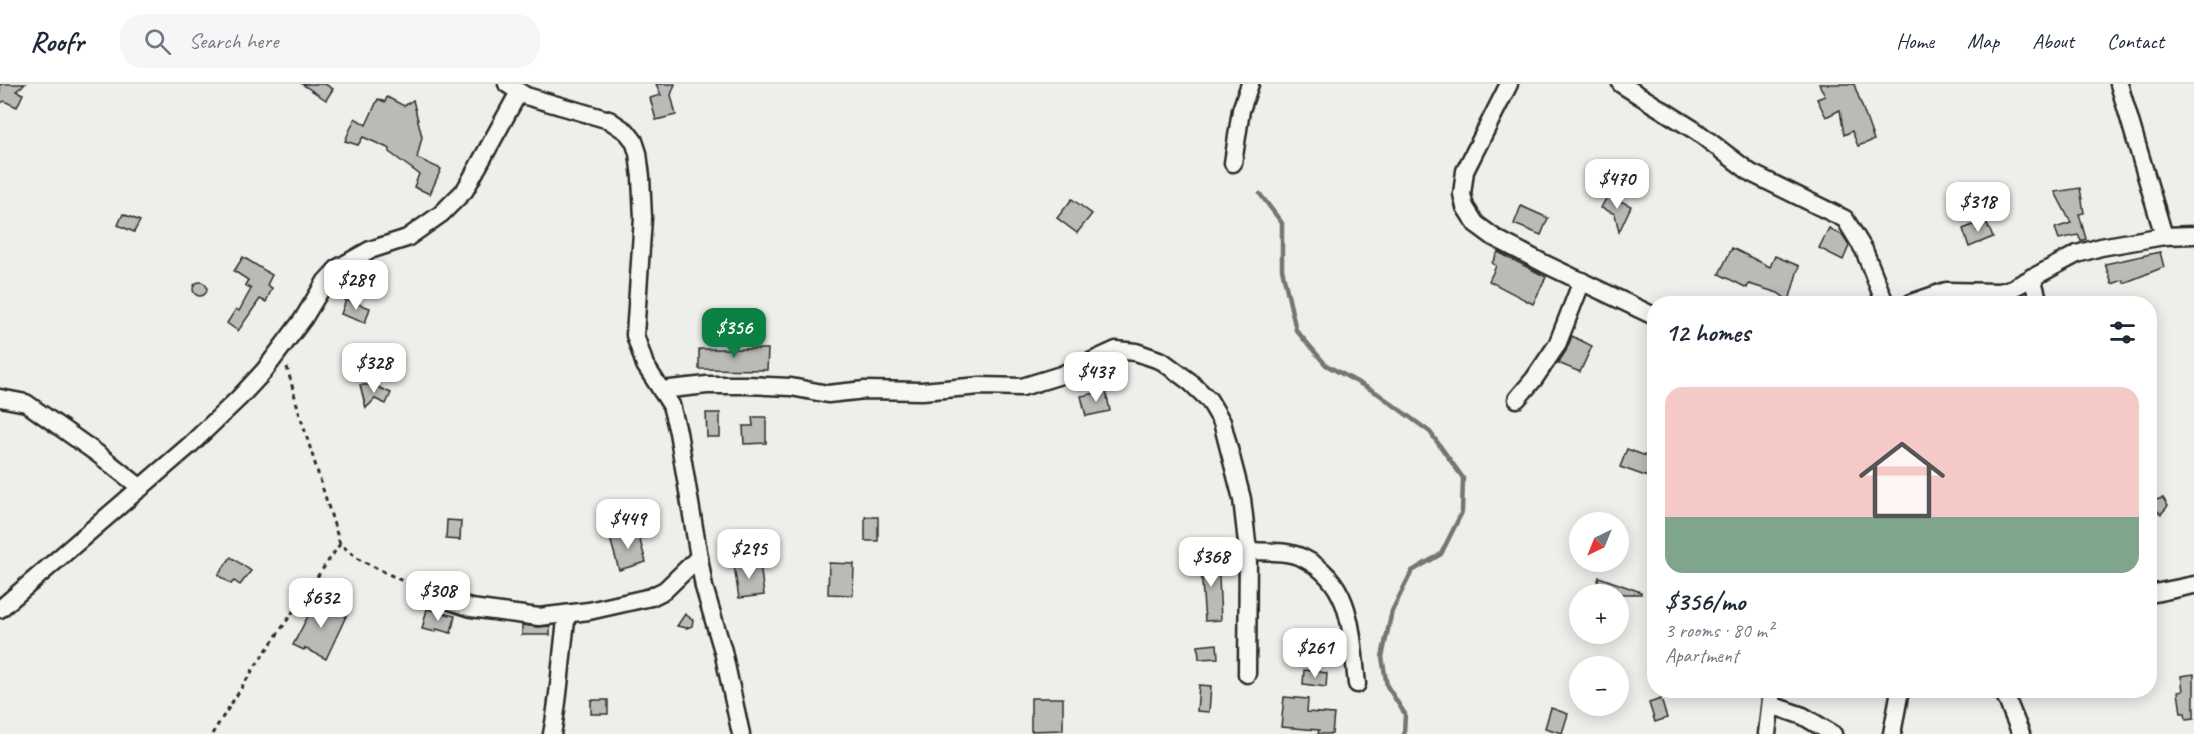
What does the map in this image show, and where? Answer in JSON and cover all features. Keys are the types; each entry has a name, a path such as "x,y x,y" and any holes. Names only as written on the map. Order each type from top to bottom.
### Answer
{"street":[{"path":"1233,163 1241,110 1250,84"},
{"path":"1509,84 1465,171 1462,194 1465,207 1476,224 1495,238 1647,313"},
{"path":"1621,84 1696,131 1751,173 1845,219 1864,250 1882,296"},
{"path":"2120,84 2164,236"},
{"path":"0,609 190,445 239,398 282,348 326,281 338,268 370,250 407,238 441,214 465,190 513,88 526,96 609,120 627,132 634,141 638,153 643,218 635,335 640,356 671,405 678,432 704,587 723,651 741,734"},
{"path":"1931,296 1946,291 1999,292 2011,289 2077,254 2164,236 2194,235"},
{"path":"2031,277 2038,296"},
{"path":"1517,399 1534,380 1557,345 1582,281"},
{"path":"661,390 707,385 746,385 791,387 828,394 865,390 922,391 980,386 1022,387 1061,375 1116,350 1136,352 1162,361 1189,381 1209,400 1222,422 1242,499 1248,551 1247,674"},
{"path":"0,398 26,403 98,453 141,488"},
{"path":"1248,551 1275,552 1302,557 1331,578 1342,595 1349,614 1357,684"},
{"path":"435,596 471,608 539,617 589,611 651,597 665,590 699,557"},
{"path":"2157,593 2194,585"},
{"path":"552,734 558,705 560,661 567,614"},
{"path":"1767,734 1772,698"},
{"path":"1774,698 1833,734"},
{"path":"1892,734 1899,698"},
{"path":"2006,698 2021,734"}],"path":[{"path":"282,348 299,412 340,544 360,560 435,596"},
{"path":"212,734 254,668 340,544"}],"building":[{"path":"0,84 25,84 16,91 23,94 17,107 4,101 0,104"},
{"path":"302,84 325,84 333,89 326,100"},
{"path":"656,84 675,84 671,95 676,115 656,120 650,98 661,95"},
{"path":"1819,84 1854,84 1874,140 1858,146 1852,131 1844,135 1840,110 1826,117 1817,99 1825,96"},
{"path":"387,97 404,106 413,100 422,137 417,158 441,169 430,194 414,187 419,174 389,152 390,149 363,137 358,145 345,141 355,118 366,125 378,99 385,102"},
{"path":"2080,188 2084,213 2079,214 2086,239 2081,241 2078,235 2059,239 2055,228 2071,223 2055,192"},
{"path":"1608,195 1631,206 1619,232 1615,214 1601,208"},
{"path":"1072,199 1092,214 1077,233 1057,218"},
{"path":"1521,206 1548,218 1541,235 1514,224"},
{"path":"123,214 140,221 134,232 118,225"},
{"path":"1985,220 1993,237 1969,247 1963,229"},
{"path":"1829,228 1842,235 1849,246 1843,260 1819,248"},
{"path":"1732,248 1770,267 1775,256 1799,266 1790,296 1782,296 1749,284 1747,288 1719,274"},
{"path":"1498,252 1546,277 1533,304 1489,281 1496,266 1492,263"},
{"path":"2160,252 2164,267 2124,283 2123,280 2112,284 2105,264"},
{"path":"243,257 272,275 267,285 272,288 266,302 260,299 238,331 227,323 236,309 239,311 251,289 245,285 248,280 234,271"},
{"path":"200,282 205,284 207,289 205,294 200,296 195,294 193,289 195,284"},
{"path":"346,300 370,308 365,323 341,314"},
{"path":"1572,336 1592,346 1580,372 1558,363"},
{"path":"699,349 768,349 767,370 699,369"},
{"path":"360,385 373,385 391,393 386,404 375,399 366,408"},
{"path":"1106,391 1110,411 1086,416 1081,396"},
{"path":"706,413 720,413 720,437 707,437"},
{"path":"752,417 766,417 766,443 744,444 743,426 753,426"},
{"path":"1627,449 1647,456 1647,477 1620,467"},
{"path":"2163,498 2168,506 2161,514 2157,511 2157,500"},
{"path":"865,517 878,517 878,541 865,541"},
{"path":"447,520 461,521 460,540 446,539"},
{"path":"637,530 646,562 619,570 610,538"},
{"path":"231,557 251,571 240,585 234,581 231,584 218,575"},
{"path":"1200,557 1218,557 1221,620 1205,621"},
{"path":"760,563 764,595 739,598 734,566"},
{"path":"829,563 854,564 853,595 828,594"},
{"path":"1599,577 1619,584 1597,584"},
{"path":"1629,588 1641,592 1641,594 1629,594"},
{"path":"318,597 347,614 326,659 305,648 304,650 293,645"},
{"path":"427,609 455,616 451,633 436,629 436,632 422,629"},
{"path":"685,614 693,620 692,626 687,628 677,626"},
{"path":"522,625 550,626 550,635 522,635"},
{"path":"1217,644 1218,658 1199,659 1198,646"},
{"path":"1304,670 1327,673 1326,687 1303,684"},
{"path":"2194,674 2194,718 2186,719 2185,713 2181,713 2178,692 2183,691 2181,676"},
{"path":"1199,685 1211,686 1209,712 1197,711"},
{"path":"1284,697 1308,699 1307,712 1334,714 1332,734 1318,734 1319,730 1281,727"},
{"path":"1031,698 1063,698 1063,730 1031,731"},
{"path":"1661,699 1667,718 1655,722 1649,703"},
{"path":"591,700 608,700 608,714 591,714"},
{"path":"1551,708 1568,714 1562,733 1545,728"}],"waterway":[{"path":"1260,194 1282,223 1282,269 1296,330 1326,365 1377,393 1430,432 1463,478 1462,512 1441,554 1412,571 1392,611 1382,657 1387,686 1405,714 1404,734"}]}
